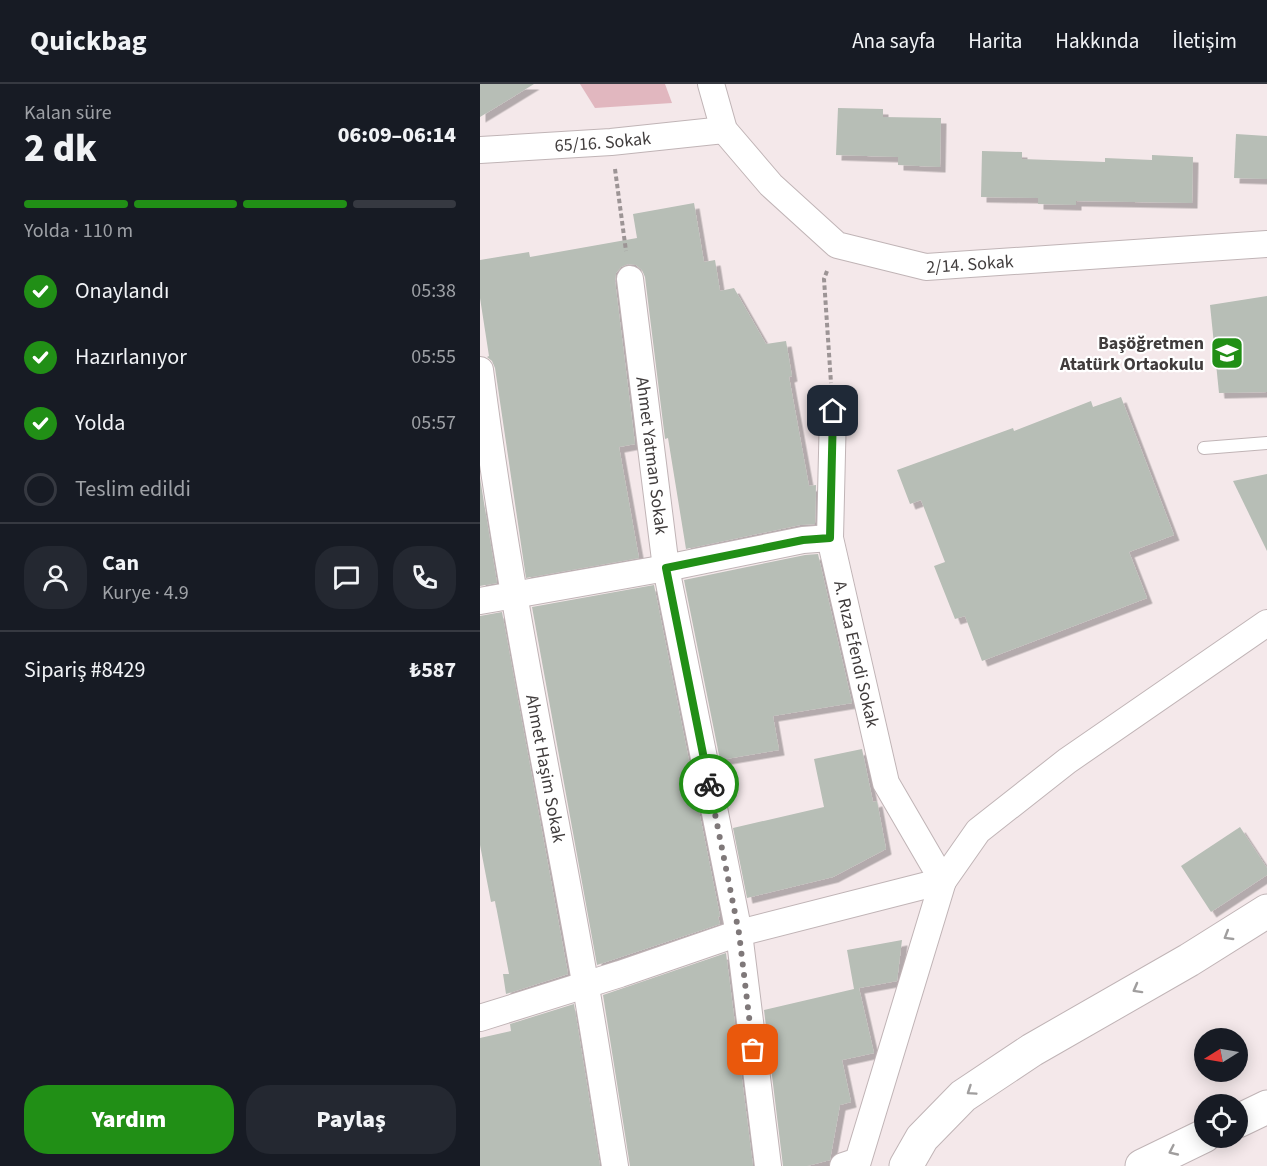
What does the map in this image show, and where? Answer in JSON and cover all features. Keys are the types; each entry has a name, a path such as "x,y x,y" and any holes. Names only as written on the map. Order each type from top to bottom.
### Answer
{"highway":[{"path":"906,1166 922,1138 963,1096 1032,1050 1188,960 1267,911"},
{"path":"1248,1116 1267,1107"},
{"path":"1142,1166 1194,1141"}],"street":[{"path":"711,84 724,130"},
{"name":"65/16. Sokak","path":"480,150 611,142 724,130"},
{"name":"2/14. Sokak","path":"724,130 771,185 837,245 926,267 1267,244"},
{"name":"Ahmet Yatman Sokak","path":"630,279 666,568 739,933 768,1166"},
{"name":"Ahmet Haşim Sokak","path":"480,370 514,595 586,984 615,1166"},
{"name":"A. Rıza Efendi Sokak","path":"833,411 830,538 886,783 943,881"},
{"path":"480,601 666,568 803,540 830,538"},
{"path":"843,1166 858,1161 943,881 978,831 1067,761 1267,623"},
{"path":"480,1018 620,974 739,933 943,881"}],"lane":[{"path":"1204,448 1267,443"}],"path":[{"path":"611,142 630,279"},
{"path":"833,411 824,279 837,245"}],"shaded area":[{"path":"580,84 665,84 672,103 595,108"}],"building":[{"path":"480,84 534,84 480,117"},
{"path":"838,108 883,109 883,117 941,118 940,167 898,165 898,157 836,155"},
{"path":"1236,134 1267,136 1267,179 1234,178"},
{"path":"982,151 1022,152 1022,159 1105,162 1105,158 1152,160 1152,155 1193,157 1192,203 1076,201 1076,205 1038,204 1038,198 981,197"},
{"path":"694,203 704,262 715,260 720,291 734,288 766,344 786,341 792,376 789,377 809,486 816,485 815,524 800,525 686,549 668,438 665,439 645,277 636,265 628,264 616,273 615,281 635,444 619,447 639,558 526,578 495,368 487,357 489,356 480,298 480,260 529,252 530,257 637,238 633,214"},
{"name":"Başöğretmen Atatürk Ortaokulu","path":"1267,296 1267,392 1219,393 1210,305"},
{"path":"1121,397 1174,535 1129,552 1147,598 982,661 965,616 955,619 934,566 945,562 921,500 910,504 897,470 1013,428 1014,431 1091,401 1093,407"},
{"path":"1267,474 1267,551 1233,481"},
{"path":"480,478 497,583 480,586"},
{"path":"818,554 852,703 773,716 779,750 720,760 684,580"},
{"path":"654,585 720,924 597,965 532,607"},
{"path":"502,612 568,974 506,994 503,974 509,974 495,901 491,902 480,845 480,616"},
{"path":"862,749 873,802 877,801 886,849 833,877 747,898 733,828 824,807 814,759"},
{"path":"1240,827 1267,868 1267,875 1211,912 1181,866"},
{"path":"902,940 897,981 859,988 874,1053 842,1060 851,1102 840,1105 830,1160 807,1166 783,1166 764,1010 854,989 847,950"},
{"path":"726,953 753,1166 630,1166 603,995"},
{"path":"574,1004 600,1166 480,1166 480,1038 511,1031 510,1024"}],"way so far":[{"path":"709,784 739,933 753,1050"}],"place":[{"name":"Başöğretmen Atatürk Ortaokulu","path":"1227,353"}],"route":[{"path":"709,784 666,568 803,540 830,538 833,411"}]}
